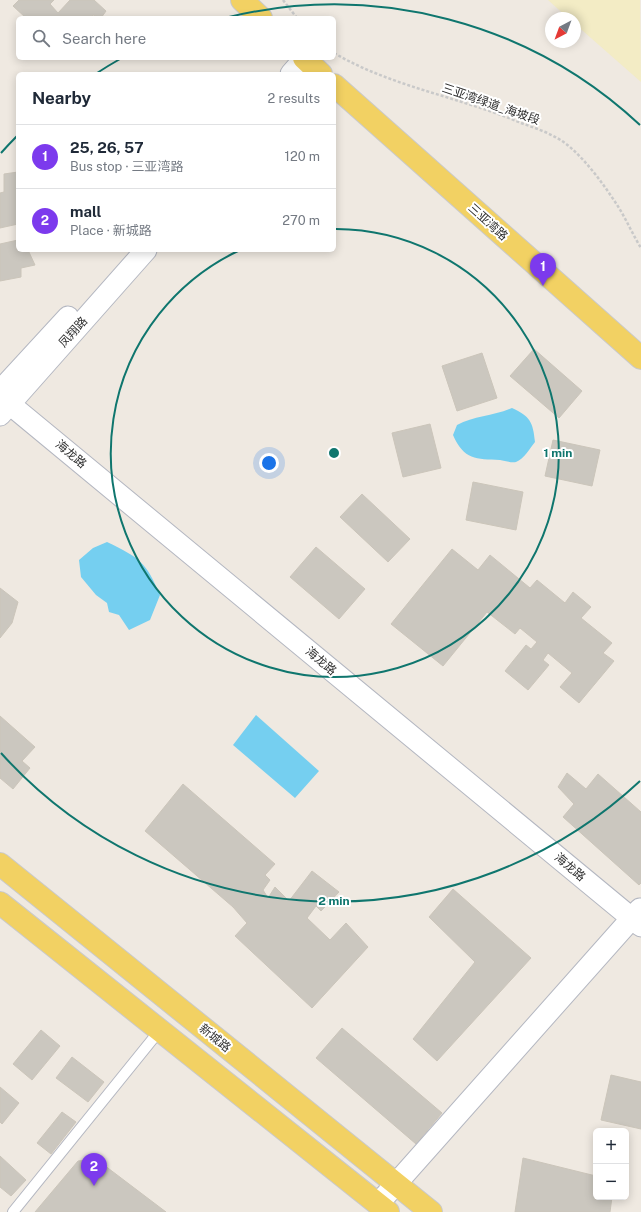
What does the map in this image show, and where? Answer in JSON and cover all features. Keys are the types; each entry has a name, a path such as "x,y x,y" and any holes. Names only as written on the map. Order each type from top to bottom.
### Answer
{"main road":[{"path":"242,0 259,16"},
{"name":"三亚湾路","path":"336,87 641,358"},
{"name":"新城路","path":"0,864 431,1212"},
{"path":"0,903 383,1208"}],"street":[{"name":"凤翔路","path":"2,401 127,252"},
{"name":"凤翔路","path":"2,401 144,252"},
{"name":"海龙路","path":"2,401 638,918"},
{"path":"383,1208 395,1184 638,918"}],"lane":[{"path":"13,1212 160,1030"}],"path":[{"path":"283,0 295,16"},
{"name":"三亚湾绿道_海坡段","path":"336,54 351,63 379,75 498,113 556,137 569,146 599,179 619,208 641,248"}],"sand":[{"path":"548,0 640,0 641,82 581,29 581,12 561,12"}],"water":[{"path":"512,408 530,420 535,442 527,453 516,462 477,458 466,454 457,443 453,435 457,425"},
{"path":"107,542 127,552 141,562 146,568 160,595 150,620 129,630 119,615 109,612 107,603 96,595 81,577 79,560 93,548"},
{"path":"256,715 319,771 295,798 233,745"}],"building":[{"path":"19,0 54,0 50,4 58,13 70,0 94,0 106,11 102,16 24,16 13,6"},
{"path":"16,172 16,224 0,228 0,193 4,192 4,174"},
{"path":"16,240 16,252 29,252 35,265 21,268 21,277 0,281 0,244"},
{"path":"534,349 582,391 559,418 510,376"},
{"path":"482,353 497,398 457,411 442,366"},
{"path":"430,424 441,468 403,477 392,433"},
{"path":"553,440 600,450 592,486 545,476"},
{"path":"473,482 523,492 516,530 466,520"},
{"path":"362,494 410,539 388,562 340,517"},
{"path":"316,547 365,589 339,619 290,577"},
{"path":"452,549 478,570 490,555 530,588 537,580 565,603 573,592 591,607 581,618 612,643 603,653 614,661 579,703 560,687 572,673 548,653 543,660 549,665 528,690 505,671 526,645 531,649 537,642 520,628 515,634 487,612 443,666 391,624"},
{"path":"0,588 18,602 12,623 0,638"},
{"path":"0,716 35,747 22,761 30,768 13,789 0,778"},
{"path":"567,773 586,789 598,774 641,812 641,883 639,885 563,817 574,804 558,787"},
{"path":"183,784 275,864 265,875 270,880 263,890 268,898 275,887 289,901 312,871 339,892 321,911 316,906 307,918 330,940 346,923 368,947 312,1008 235,936 247,923 233,907 145,831"},
{"path":"453,889 531,958 437,1061 413,1039 475,962 429,917"},
{"path":"342,1028 442,1113 416,1144 316,1058"},
{"path":"41,1030 60,1046 32,1080 13,1064"},
{"path":"72,1057 104,1082 88,1102 56,1078"},
{"path":"611,1075 641,1082 641,1129 601,1120"},
{"path":"0,1087 19,1103 2,1124 0,1122"},
{"path":"62,1112 76,1122 51,1154 37,1143"},
{"path":"0,1156 26,1180 11,1196 0,1187"},
{"path":"523,1158 593,1175 593,1200 612,1200 610,1212 515,1212"},
{"path":"96,1159 166,1212 35,1212 78,1161"}],"place":[{"name":"25, 26, 57","path":"543,286"},
{"name":"mall","path":"94,1186"}]}
